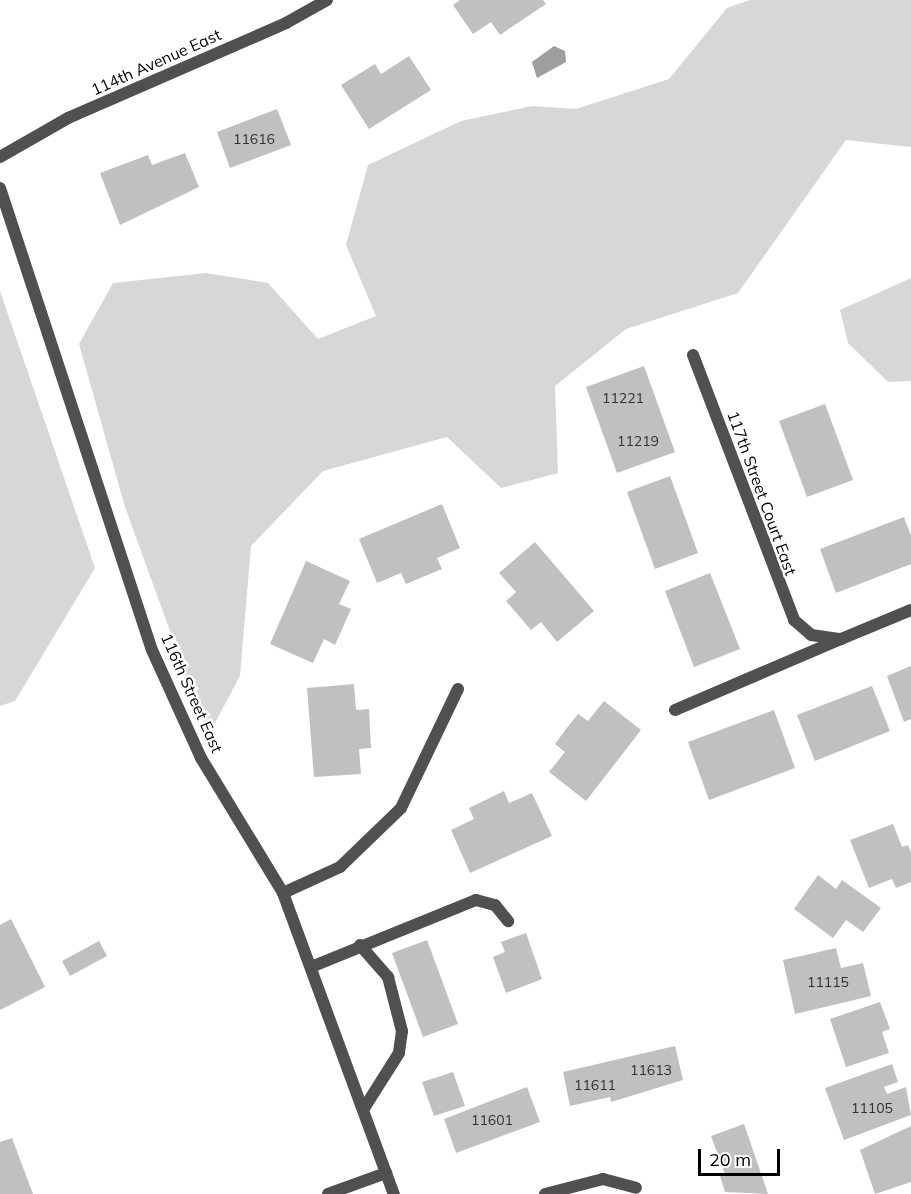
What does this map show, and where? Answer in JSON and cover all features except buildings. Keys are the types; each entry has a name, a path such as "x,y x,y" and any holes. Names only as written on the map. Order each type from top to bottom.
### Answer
{"street":[{"name":"114th Avenue East","path":"0,157 68,118 286,23 327,0"},
{"name":"116th Street East","path":"0,188 152,650 201,758 284,893 394,1194"},
{"name":"117th Street Court East","path":"693,355 782,597 794,620 811,634 841,639"},
{"path":"675,710 911,610"},
{"path":"284,893 340,867 401,808 458,689"},
{"path":"311,967 360,945 476,900 495,905 508,921"},
{"path":"360,945 388,977 402,1031 399,1053 363,1110"},
{"path":"328,1194 386,1173"},
{"path":"545,1194 603,1179 636,1188"}],"shaded area":[{"path":"750,0 911,0 911,147 846,140 738,293 626,329 555,386 558,473 501,488 447,437 323,471 251,546 240,676 208,736 125,507 79,344 113,283 206,273 268,283 318,339 376,316 346,245 368,165 461,121 532,106 576,109 669,79 727,8"},
{"path":"554,46 565,51 566,62 537,78 532,62"},
{"path":"911,278 911,381 888,382 848,343 840,310"},
{"path":"0,291 95,568 15,701 0,706"}]}
